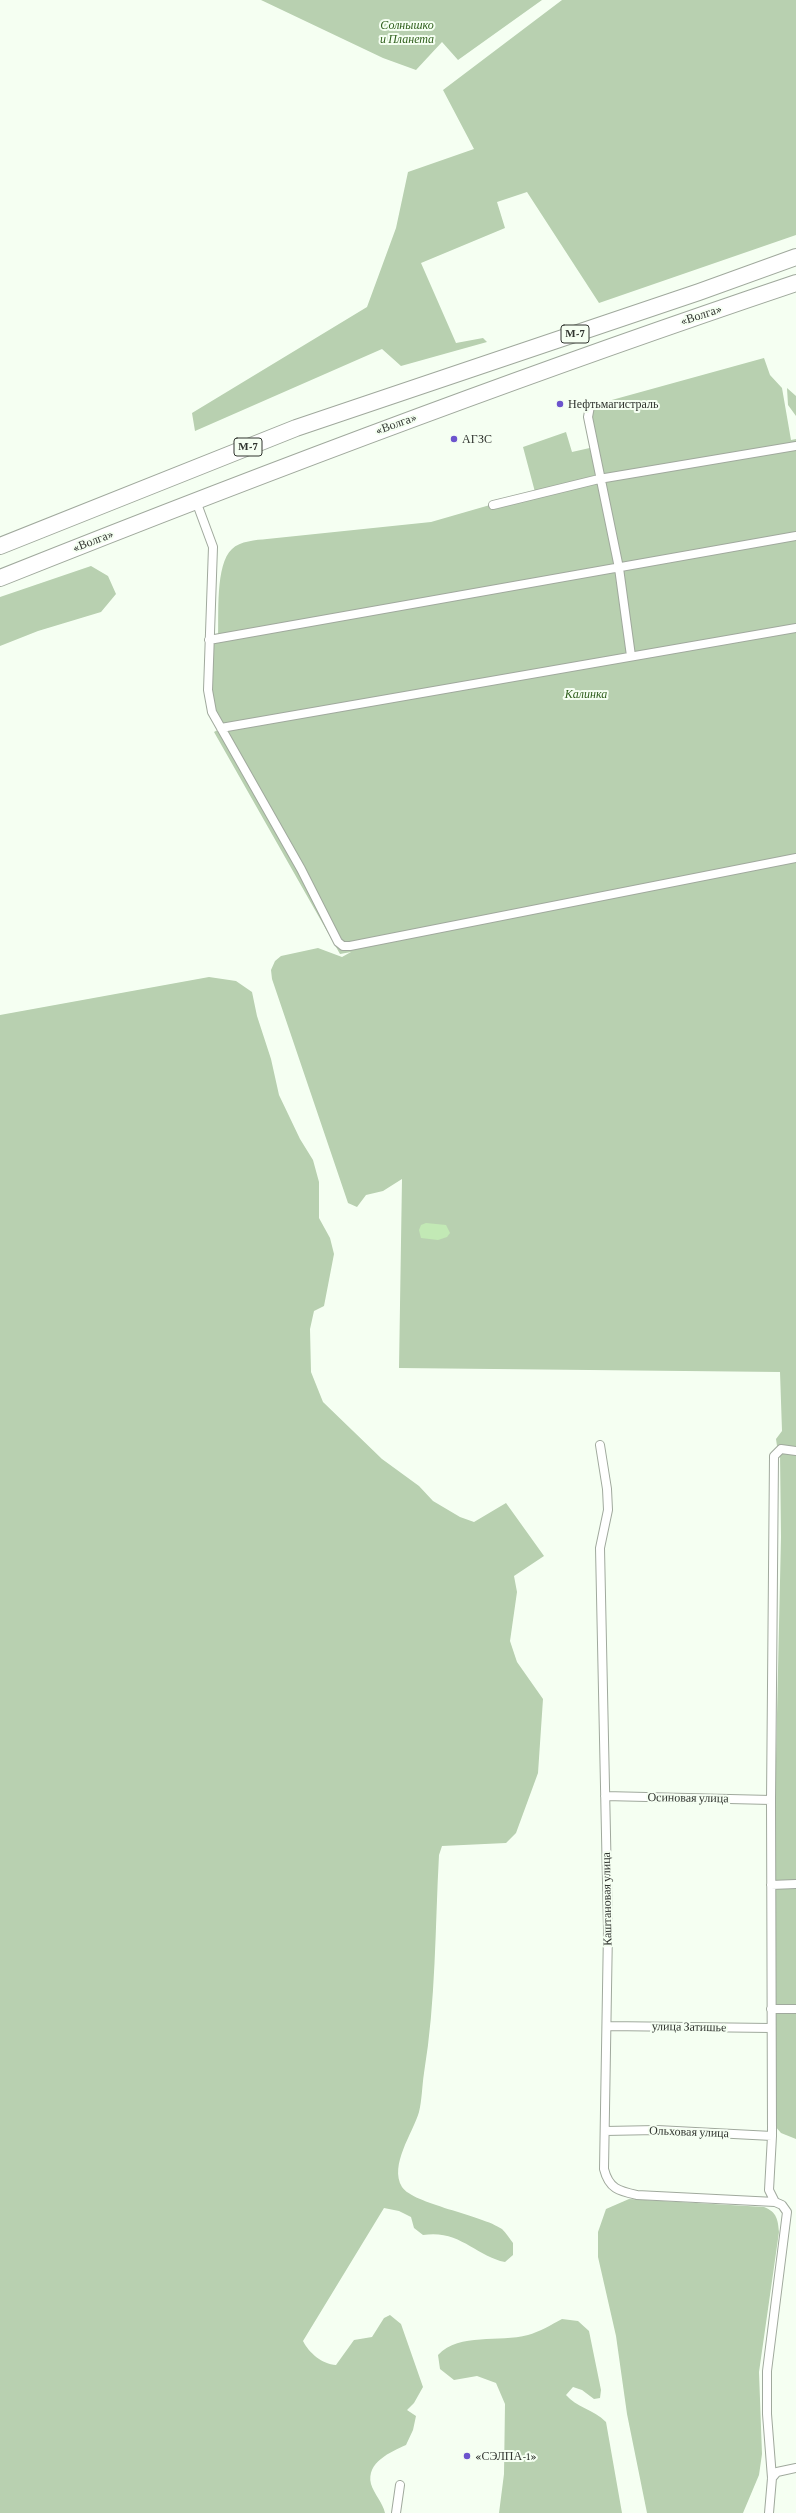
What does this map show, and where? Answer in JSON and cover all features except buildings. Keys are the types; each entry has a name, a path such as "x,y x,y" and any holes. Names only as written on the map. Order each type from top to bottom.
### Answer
{"highway":[{"name":"«Волга»","path":"0,546 296,428 699,292 796,257"},
{"name":"«Волга»","path":"0,578 382,429 659,329 796,283"}],"street":[{"path":"590,406 588,417 599,479 619,568 631,656"},
{"path":"493,506 599,479 796,446"},
{"path":"196,501 212,547 208,690 212,712 300,869 338,942 343,946 441,929 796,858"},
{"path":"209,640 796,536"},
{"path":"221,728 796,628"},
{"name":"Каштановая улица","path":"600,1445 607,1488 608,1510 600,1548 605,1796 607,2026 605,2131 606,2174 612,2186 618,2191 637,2195 775,2202"},
{"path":"769,2513 772,2478 767,2414 767,2371 787,2212 782,2205 775,2202 769,2190 772,2136 771,1800 774,1456 781,1450 796,1451"},
{"name":"Осиновая улица","path":"605,1796 771,1800"},
{"path":"771,1885 796,1884"},
{"path":"771,2009 796,2009"},
{"name":"улица Затишье","path":"607,2026 771,2028"},
{"name":"Ольховая улица","path":"605,2131 657,2130 772,2136"},
{"path":"772,2478 777,2472 796,2468"},
{"path":"396,2513 400,2485"}],"green space":[{"name":"Солнышко и Планета","path":"261,0 542,0 458,60 442,42 416,70 383,58"},
{"path":"562,0 796,0 796,235 599,303 527,192 497,202 505,228 421,263 456,343 483,338 487,342 401,366 382,349 195,431 192,413 367,307 396,228 408,172 474,149 443,90"},
{"name":"Калинка","path":"764,358 770,375 782,388 791,440 796,439 796,1448 777,1446 776,1439 782,1431 780,1372 399,1368 402,1179 383,1191 366,1195 357,1207 348,1203 272,979 271,970 275,961 281,956 318,948 342,957 351,952 340,954 214,732 221,728 212,712 209,640 218,639 220,578 227,556 235,546 248,541 431,522 535,492 523,447 566,432 572,452 594,447 590,406"},
{"path":"787,388 796,396 796,416 788,405"},
{"path":"91,566 108,576 116,594 101,612 38,631 0,646 0,597"},
{"path":"209,977 236,981 252,992 257,1016 271,1059 279,1095 300,1139 313,1160 319,1182 319,1218 330,1238 334,1254 324,1306 314,1311 310,1329 311,1372 323,1402 382,1459 419,1486 433,1501 460,1517 474,1522 506,1503 544,1556 514,1576 517,1592 510,1641 517,1662 543,1699 538,1773 516,1833 506,1843 442,1846 439,1855 431,2019 421,2103 416,2120 403,2149 398,2169 402,2187 419,2199 479,2219 502,2229 513,2243 513,2255 505,2262 495,2259 457,2239 436,2234 423,2235 414,2228 411,2217 399,2211 384,2208 303,2341 312,2354 316,2357 326,2363 336,2365 354,2340 372,2337 384,2318 390,2315 401,2324 423,2387 414,2403 407,2410 416,2416 413,2430 406,2445 381,2459 372,2470 370,2476 371,2484 385,2513 0,2513 0,1015"},
{"path":"780,1453 796,1454 796,2139 781,2133 775,2126 775,1803 781,1537"},
{"path":"629,2199 764,2207 772,2211 776,2217 779,2232 759,2372 762,2454 759,2475 743,2513 647,2513 627,2414 616,2336 598,2257 598,2232 606,2209"},
{"path":"562,2319 578,2321 589,2331 601,2390 600,2398 594,2399 582,2390 573,2387 566,2395 606,2422 622,2513 499,2513 504,2474 505,2404 496,2383 477,2376 454,2380 440,2369 438,2355 457,2343 480,2339 528,2335"}],"shaded area":[{"path":"426,1223 446,1225 450,1233 447,1237 438,1240 421,1238 419,1230 421,1225"}],"place":[{"name":"Нефтьмагистраль","path":"560,404"},
{"name":"АГЗС","path":"454,439"},
{"name":"«СЭЛПА-1»","path":"467,2456"}]}
